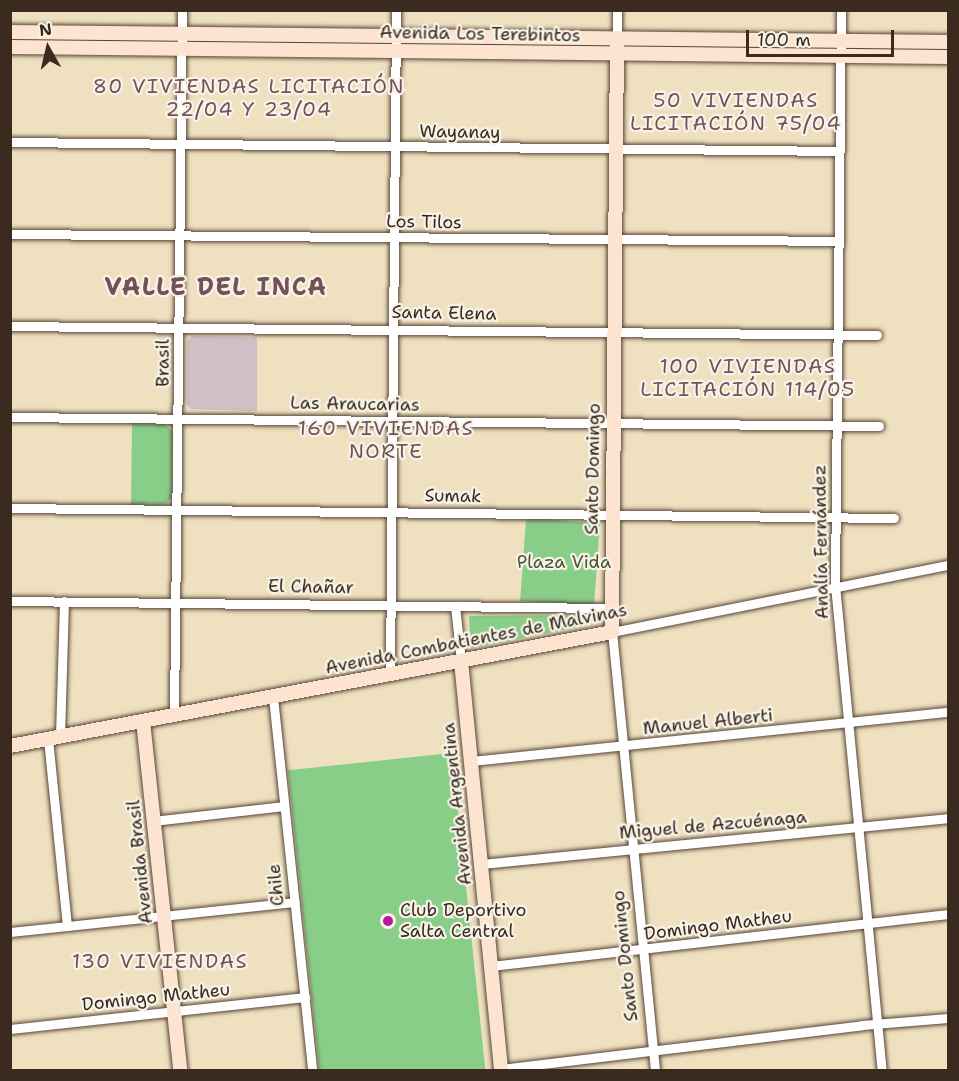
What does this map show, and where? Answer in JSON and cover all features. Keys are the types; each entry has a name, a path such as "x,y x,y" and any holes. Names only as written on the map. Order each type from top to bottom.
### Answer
{"street":[{"name":"Brasil","path":"174,715 182,10"},
{"path":"390,674 396,10"},
{"name":"Santo Domingo","path":"617,10 610,515 611,608 622,748 655,1071"},
{"name":"Analía Fernández","path":"841,10 835,585 882,1071"},
{"name":"Avenida Los Terebintos","path":"10,32 948,42"},
{"name":"Avenida Los Terebintos","path":"10,47 948,57"},
{"name":"Wayanay","path":"10,142 394,148 838,151"},
{"name":"Los Tilos","path":"10,234 837,241"},
{"name":"Santa Elena","path":"10,326 878,334"},
{"name":"Las Araucarias","path":"10,417 879,426"},
{"name":"Sumak","path":"10,508 894,518"},
{"name":"Avenida Combatientes de Malvinas","path":"10,746 612,632 835,585 948,565"},
{"name":"El Chañar","path":"10,601 611,608"},
{"path":"64,601 54,738 67,926"},
{"name":"Avenida Argentina","path":"455,606 501,1070"},
{"name":"Chile","path":"273,697 312,1071"},
{"name":"Manuel Alberti","path":"471,761 622,748 948,712"},
{"name":"Avenida Brasil","path":"143,721 180,1071"},
{"path":"153,821 284,806"},
{"name":"Miguel de Azcuénaga","path":"481,864 948,818"},
{"path":"10,932 294,902"},
{"name":"Domingo Matheu","path":"491,966 642,951 948,914"},
{"name":"Domingo Matheu","path":"10,1029 304,997"},
{"path":"501,1070 948,1018"}],"shaded area":[{"path":"192,336 257,337 257,411 191,409 187,405 187,341"}],"green space":[{"path":"132,423 165,424 173,432 172,497 166,505 131,505"},
{"name":"Plaza Vida","path":"526,518 600,523 594,606 520,601"},
{"path":"592,615 583,626 471,648 469,616"},
{"name":"Club Deportivo Salta Central","path":"452,753 485,1070 319,1070 288,770"}],"place":[{"name":"Club Deportivo Salta Central","path":"388,921"}],"district":[{"name":"80 VIVIENDAS LICITACIÓN 22/04 Y 23/04","path":"249,98"},
{"name":"50 VIVIENDAS LICITACIÓN 75/04","path":"736,112"},
{"name":"VALLE DEL INCA","path":"216,288"},
{"name":"100 VIVIENDAS LICITACIÓN 114/05","path":"748,378"},
{"name":"160 VIVIENDAS NORTE","path":"386,440"},
{"name":"130 VIVIENDAS","path":"160,961"}]}
